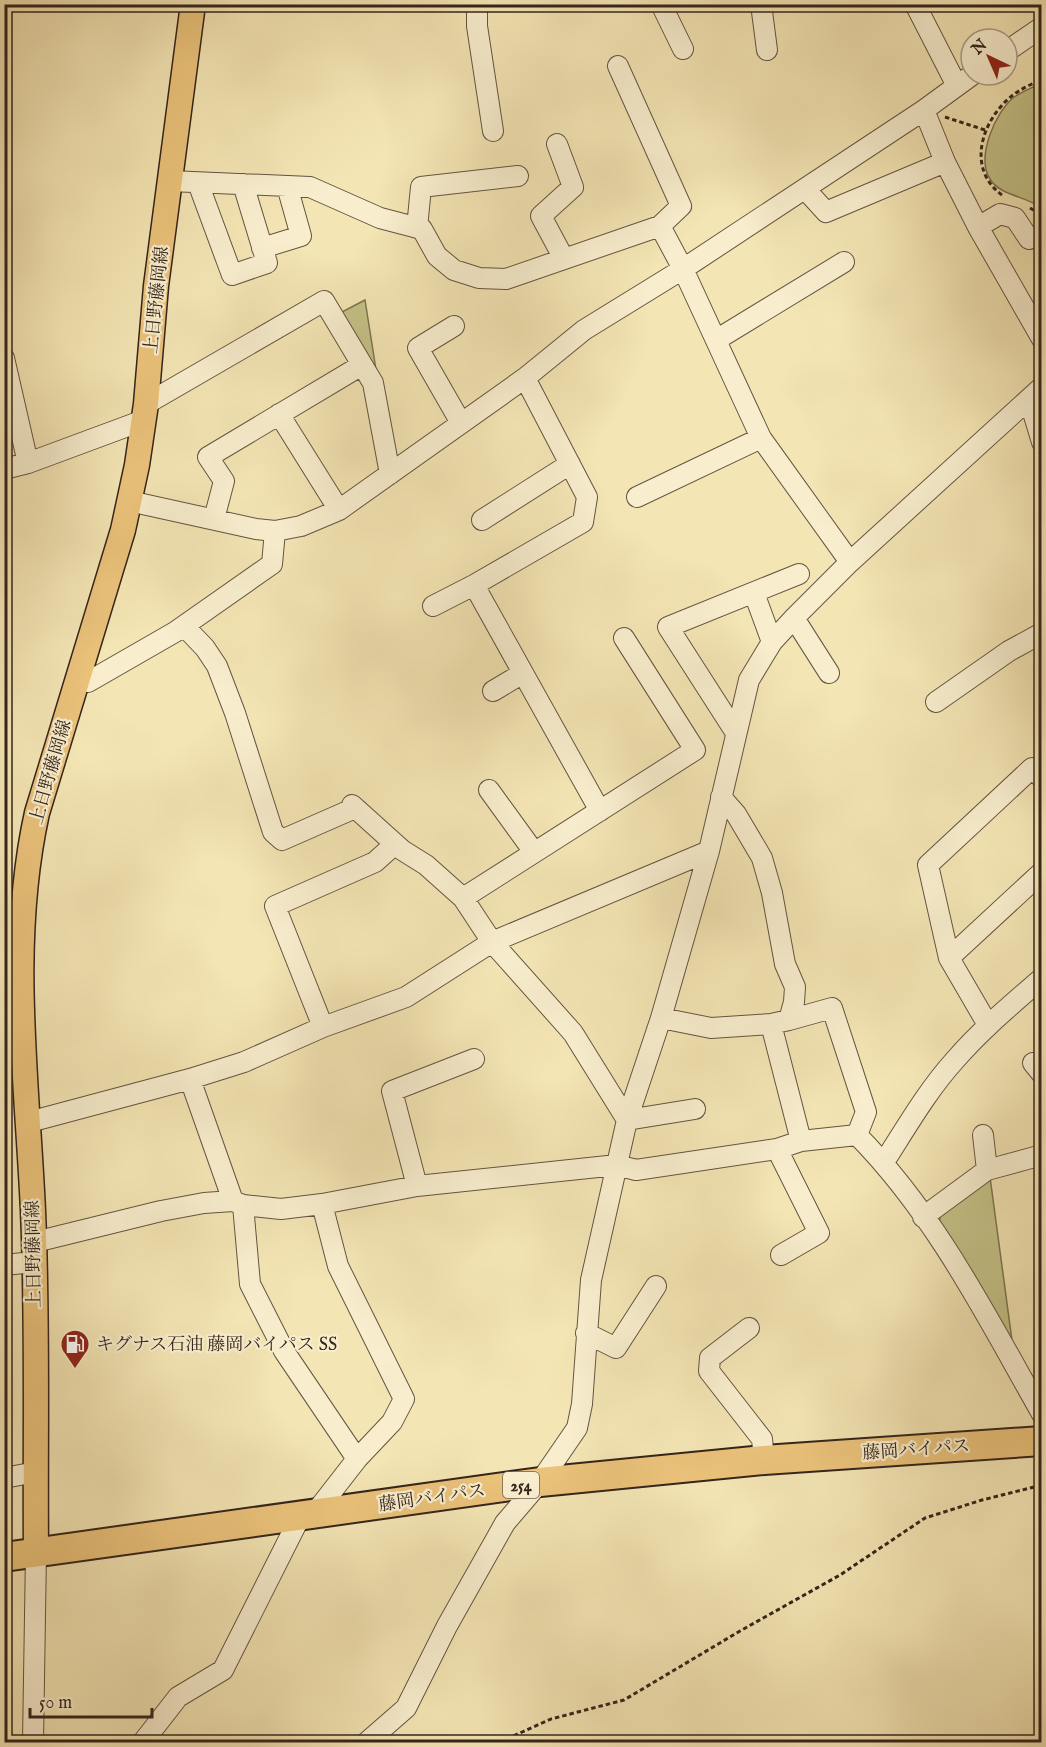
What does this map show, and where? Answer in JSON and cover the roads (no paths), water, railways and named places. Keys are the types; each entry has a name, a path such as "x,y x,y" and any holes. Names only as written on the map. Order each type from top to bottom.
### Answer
{"highway":[{"name":"藤岡バイパス","path":"4,1557 540,1482 764,1460 1041,1441"}],"main road":[{"name":"上日野藤岡線","path":"36,1552 34,1252 21,987 24,892 29,848 47,775 78,681 123,530 129,501 145,412 156,286 193,4"}],"street":[{"path":"477,4 477,26 493,131"},
{"path":"661,4 682,49"},
{"path":"761,4 767,50"},
{"path":"915,4 959,71"},
{"path":"1019,43 1041,27"},
{"path":"170,181 310,187 380,218 422,229 437,256 454,270 479,278 506,279 660,226 681,206 618,66"},
{"path":"129,501 256,530 275,531 301,526 339,510 525,378 584,330 683,269 924,110 959,84"},
{"path":"924,110 945,162 978,227 1041,339"},
{"path":"557,144 573,187 541,216 564,259"},
{"path":"805,189 826,212 945,162"},
{"path":"417,228 421,187 518,176"},
{"path":"198,183 232,275 267,263 243,184"},
{"path":"262,249 301,236 287,186"},
{"path":"978,227 1000,214 1016,218 1029,239"},
{"path":"660,226 683,269 761,438 850,562"},
{"path":"716,340 844,262"},
{"path":"4,469 28,463 145,412 324,301 373,383 390,474"},
{"path":"454,326 418,348 461,423"},
{"path":"4,358 28,463"},
{"path":"214,519 224,481 208,457 362,365"},
{"path":"433,606 584,522 587,497 525,378"},
{"path":"1035,393 1041,442"},
{"path":"367,1743 406,1708 447,1626 506,1523 540,1482 577,1428 582,1404 591,1280 627,1120 661,1018 709,851 749,680 772,642 794,618 850,562 1035,393"},
{"path":"279,414 339,510"},
{"path":"637,497 761,438"},
{"path":"482,520 570,464"},
{"path":"78,681 88,682 184,626 272,564 275,531"},
{"path":"736,733 668,627 799,574"},
{"path":"474,585 600,811"},
{"path":"754,593 772,642"},
{"path":"794,618 829,673"},
{"path":"184,626 205,648 217,666 273,832 282,840 354,806 395,843 426,865 464,898 492,942 573,1033 627,1120"},
{"path":"936,702 1009,651 1041,633"},
{"path":"464,898 695,750 624,638"},
{"path":"493,691 523,673"},
{"path":"988,1025 949,958 928,865 1032,768 1041,778"},
{"path":"489,790 534,852"},
{"path":"721,797 736,814 762,858 772,892 785,964 795,987 794,1002 780,1022 801,1141"},
{"path":"323,1027 276,906 375,862 395,843"},
{"path":"29,1122 190,1079 244,1062 323,1027 406,997 492,942 709,851"},
{"path":"949,958 1041,872"},
{"path":"884,1162 919,1108 954,1062 988,1025 1041,978"},
{"path":"661,1018 711,1028 780,1022 832,1008 866,1112 857,1135"},
{"path":"417,1186 392,1090 474,1059"},
{"path":"190,1079 238,1203 250,1284 284,1351 357,1459"},
{"path":"627,1120 694,1109"},
{"path":"4,1265 34,1252 161,1211 204,1203 238,1203 281,1209 322,1204 417,1186 617,1165 636,1170 777,1149 801,1141 857,1135"},
{"path":"857,1135 884,1162 963,1274 1041,1414"},
{"path":"983,1135 987,1170"},
{"path":"777,1149 819,1233 782,1255"},
{"path":"923,1217 987,1170 1041,1155"},
{"path":"143,1743 178,1697 223,1670 308,1514 392,1422 404,1399 338,1266 322,1204"},
{"path":"586,1333 616,1348 656,1286"},
{"path":"749,1328 710,1359 709,1371 762,1439 764,1460"},
{"path":"4,1478 36,1472"},
{"path":"33,1743 36,1552"}],"place":[{"name":"キグナス石油 藤岡バイパス SS","path":"75,1370"}]}
